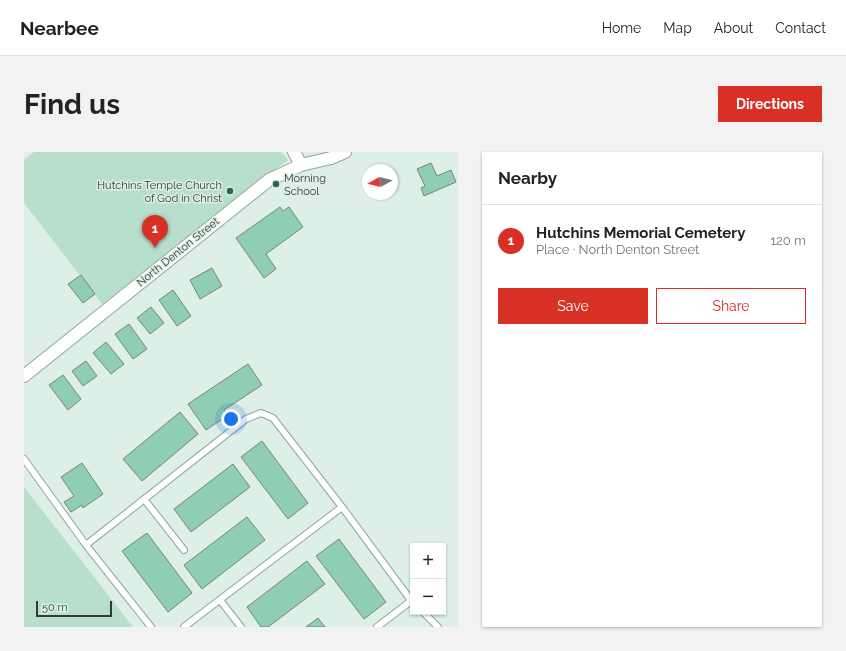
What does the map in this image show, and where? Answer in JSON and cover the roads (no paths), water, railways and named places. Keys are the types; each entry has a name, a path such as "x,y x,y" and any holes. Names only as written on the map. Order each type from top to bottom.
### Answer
{"street":[{"path":"294,152 301,165"},
{"name":"North Denton Street","path":"24,376 269,180 301,165 331,158 345,152"}],"lane":[{"path":"86,545 246,419 261,412 272,418 342,507 410,599"},
{"path":"24,459 86,545 151,627"},
{"path":"144,499 184,550"},
{"path":"184,627 342,507"},
{"path":"220,600 241,627"},
{"path":"377,627 410,603"},
{"path":"426,615 438,627"}],"place":[{"name":"Morning School","path":"276,184"},
{"name":"Hutchins Temple Church of God in Christ","path":"230,191"},
{"name":"Hutchins Memorial Cemetery","path":"155,248"}]}
